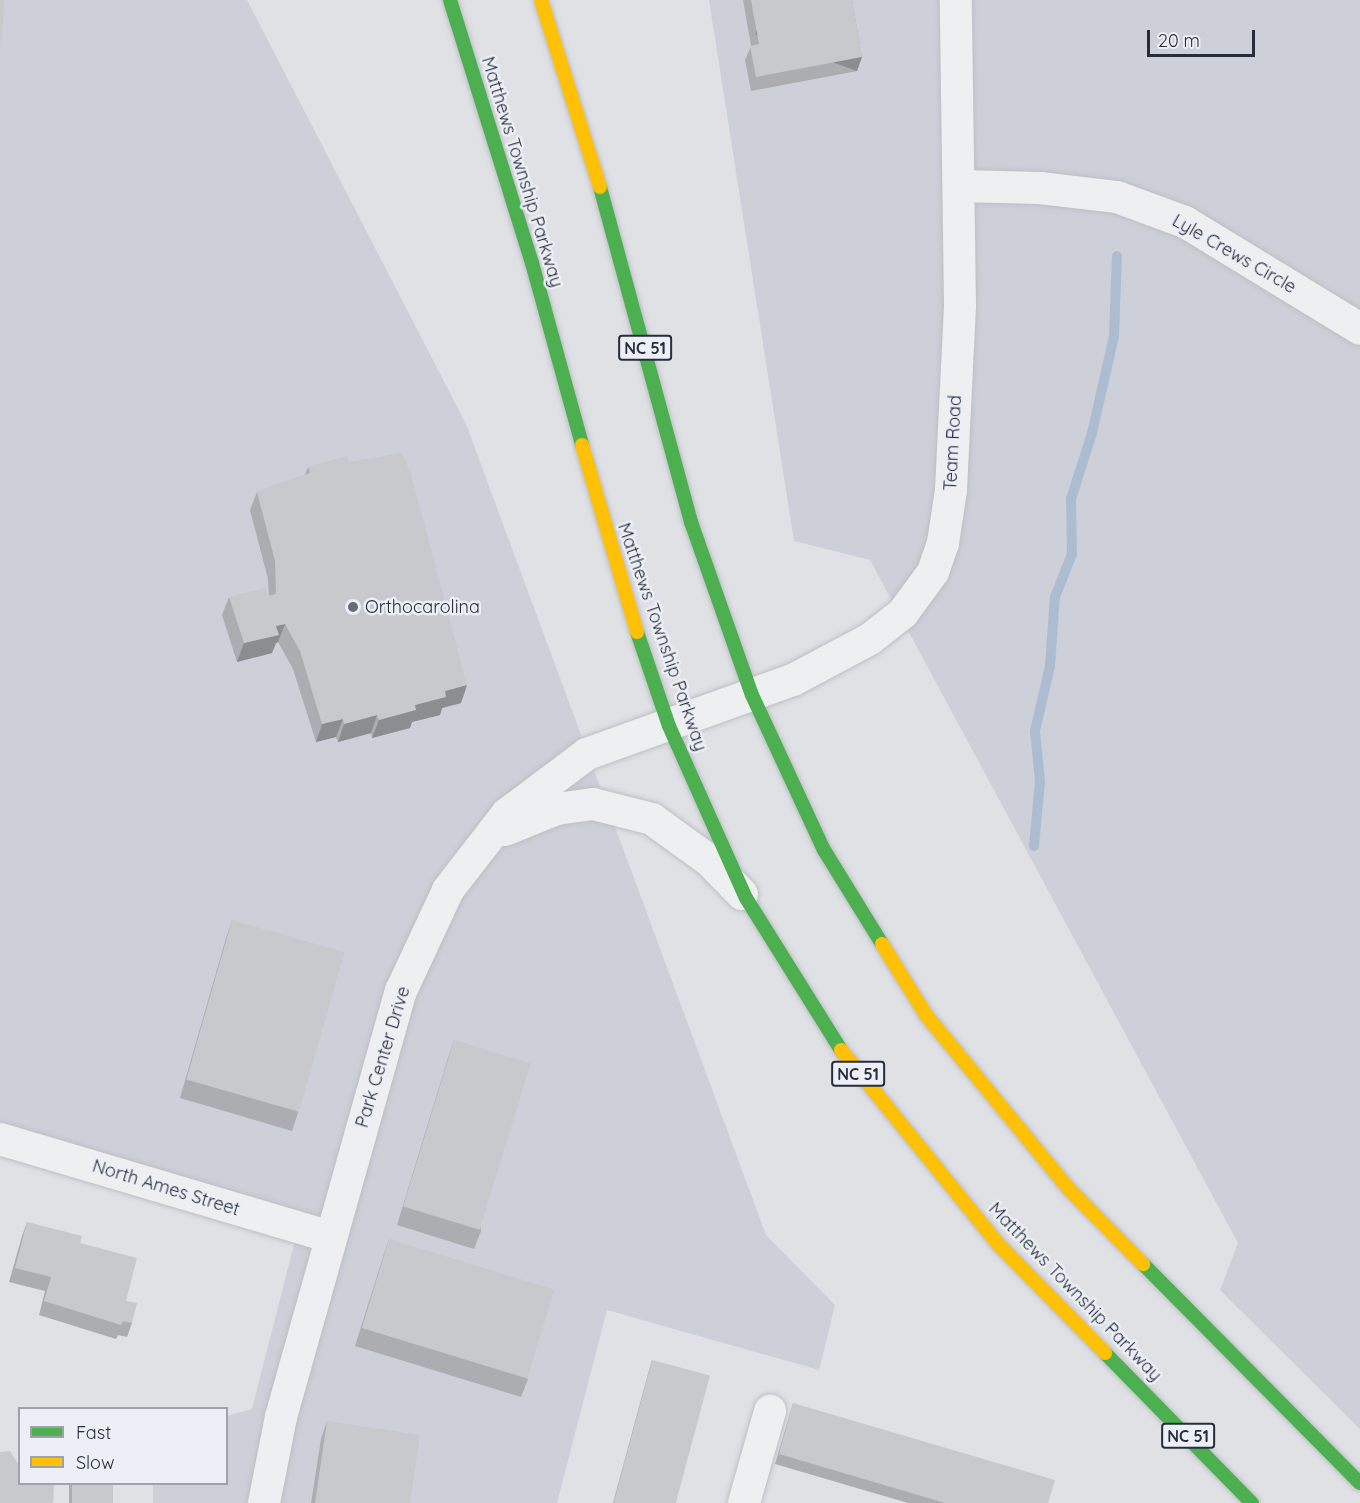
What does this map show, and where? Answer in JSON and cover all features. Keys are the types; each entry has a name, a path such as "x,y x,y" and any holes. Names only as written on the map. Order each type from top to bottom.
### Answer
{"main road":[{"name":"Matthews Township Parkway","path":"450,0 532,263 615,566 669,726 746,898 854,1069 1000,1246 1124,1368 1252,1503"},
{"name":"NC 51","path":"541,0 613,228 692,522 752,695 824,850 926,1015 1068,1188 1360,1483"},
{"path":"1124,1368 1194,1464"}],"street":[{"name":"Team Road","path":"669,726 793,680 870,639 903,613 933,572 943,543 951,490 960,305 957,0"},
{"name":"Lyle Crews Circle","path":"959,186 1040,188 1117,197 1185,222 1360,329"},
{"name":"Park Center Drive","path":"264,1503 280,1418 401,992 448,890 507,814 587,754 669,726"},
{"path":"490,836 556,809 593,804 652,819 710,861 746,898"},
{"name":"North Ames Street","path":"0,1139 331,1237"},
{"path":"744,1503 770,1411"}],"shaded area":[{"path":"0,0 247,0 466,424 766,1235 835,1305 819,1370 607,1310 557,1503 153,1503 153,1485 228,1485 228,1416 252,1409 301,1217 0,1126"},
{"path":"709,0 1360,0 1360,1429 1220,1290 1238,1243 870,560 794,541"}],"building":[{"path":"0,0 5,0 0,50"},
{"path":"751,0 852,0 862,57 756,77 750,46 759,44"},
{"name":"Orthocarolina","path":"402,453 411,474 467,685 445,691 446,697 415,705 416,710 394,716 379,720 377,715 344,724 343,719 322,724 300,651 285,624 276,626 279,635 244,643 229,597 265,588 268,596 276,594 275,561 257,492 310,473 308,467 347,456 349,462"},
{"path":"232,920 344,952 299,1112 186,1080"},
{"path":"454,1040 531,1063 480,1230 403,1206"},
{"path":"27,1222 82,1236 80,1243 137,1258 126,1301 137,1303 132,1323 123,1321 121,1325 44,1301 51,1277 15,1268"},
{"path":"389,1239 554,1290 527,1379 362,1328"},
{"path":"652,1360 710,1376 676,1503 614,1503"},
{"path":"793,1403 1055,1480 1048,1503 945,1503 779,1454"},
{"path":"327,1421 420,1435 410,1503 315,1503"},
{"path":"10,1451 18,1464 18,1485 54,1485 53,1503 0,1503 0,1452"},
{"path":"72,1485 113,1485 113,1503 72,1503"}],"waterway":[{"path":"1034,846 1040,781 1035,731 1050,666 1055,597 1072,554 1071,499 1092,433 1114,336 1117,256"}],"traffic: fast":[{"path":"450,0 532,263 582,445"},
{"path":"600,187 691,522 752,695 824,850 882,944"},
{"path":"637,632 669,726 746,898 841,1050"},
{"path":"1143,1264 1360,1483"},
{"path":"1105,1353 1252,1503"}],"traffic: slow":[{"path":"541,0 600,187"},
{"path":"582,445 637,632"},
{"path":"882,944 926,1015 1068,1188 1143,1264"},
{"path":"841,1050 1000,1246 1105,1353"}],"place":[{"name":"Orthocarolina","path":"353,607"}]}
